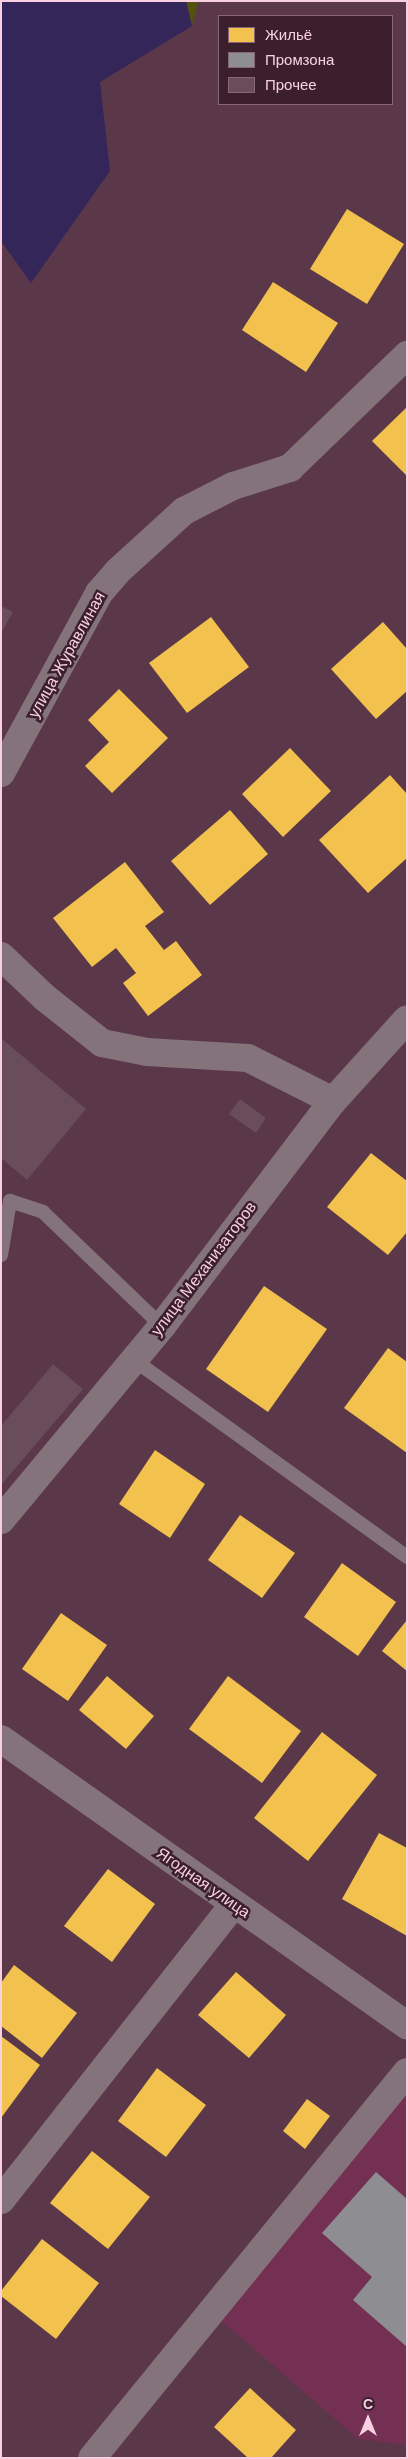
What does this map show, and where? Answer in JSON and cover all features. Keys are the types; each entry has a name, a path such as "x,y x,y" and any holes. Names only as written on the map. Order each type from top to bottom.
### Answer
{"street":[{"name":"улица Журавлиная","path":"1,773 99,593 118,572 184,511 233,486 290,468 407,355"},
{"path":"1,956 44,997 102,1043 146,1052 248,1058 333,1101"},
{"name":"улица Механизаторов","path":"1,1520 162,1326 333,1101 407,1019"},
{"name":"Ягодная улица","path":"1,1739 234,1905 407,2025"},
{"path":"1,2200 234,1905"},
{"path":"92,2458 407,2072"}],"lane":[{"path":"1,1254 5,1200 43,1212 162,1326"},
{"path":"134,1360 407,1557"}],"shaded area":[{"path":"1,1 186,1 192,26 100,82 110,171 31,283 1,241"},
{"path":"186,1 199,1 192,26"},
{"path":"407,2091 407,2445 358,2439 210,2311"}],"building: Жильё":[{"path":"347,209 404,244 367,304 310,269"},
{"path":"273,282 338,323 306,372 242,330"},
{"path":"407,407 407,476 372,441"},
{"path":"211,617 249,667 187,713 149,663"},
{"path":"383,622 407,649 407,691 376,719 331,669"},
{"path":"119,689 168,738 112,793 85,766 109,742 88,720"},
{"path":"290,748 331,791 283,837 242,794"},
{"path":"390,775 407,794 407,858 368,893 319,840"},
{"path":"230,810 268,854 210,905 171,861"},
{"path":"125,862 164,912 145,926 164,950 176,941 202,975 148,1016 123,983 136,973 116,948 92,967 53,918"},
{"path":"371,1153 407,1181 407,1232 388,1255 327,1207"},
{"path":"264,1286 327,1329 268,1412 206,1369"},
{"path":"388,1348 407,1362 407,1453 344,1408"},
{"path":"155,1450 205,1484 170,1538 119,1504"},
{"path":"240,1515 295,1553 262,1598 208,1560"},
{"path":"342,1563 396,1602 358,1656 304,1617"},
{"path":"61,1613 107,1645 68,1701 22,1669"},
{"path":"407,1620 407,1671 382,1651"},
{"path":"107,1676 154,1716 126,1749 79,1710"},
{"path":"228,1676 301,1731 262,1783 189,1729"},
{"path":"322,1732 377,1775 308,1861 254,1818"},
{"path":"379,1833 407,1848 407,1936 342,1899"},
{"path":"108,1869 155,1904 112,1962 64,1926"},
{"path":"14,1965 77,2013 42,2058 1,2026 1,1983"},
{"path":"236,1972 286,2015 249,2058 198,2015"},
{"path":"1,2036 40,2065 1,2118"},
{"path":"157,2068 206,2105 166,2157 118,2121"},
{"path":"307,2099 330,2116 305,2149 283,2131"},
{"path":"92,2151 150,2197 108,2249 50,2203"},
{"path":"42,2239 99,2283 56,2339 1,2296 1,2291"},
{"path":"250,2388 296,2430 271,2458 248,2458 214,2427"}],"building: Промзона":[{"path":"376,2172 407,2199 407,2347 353,2300 372,2277 322,2233"}],"building: Прочее":[{"path":"1,606 13,612 1,633"},
{"path":"2,1039 86,1109 27,1180 1,1158"},
{"path":"240,1099 266,1118 256,1133 229,1114"},
{"path":"53,1364 83,1389 1,1485 1,1426"}]}
